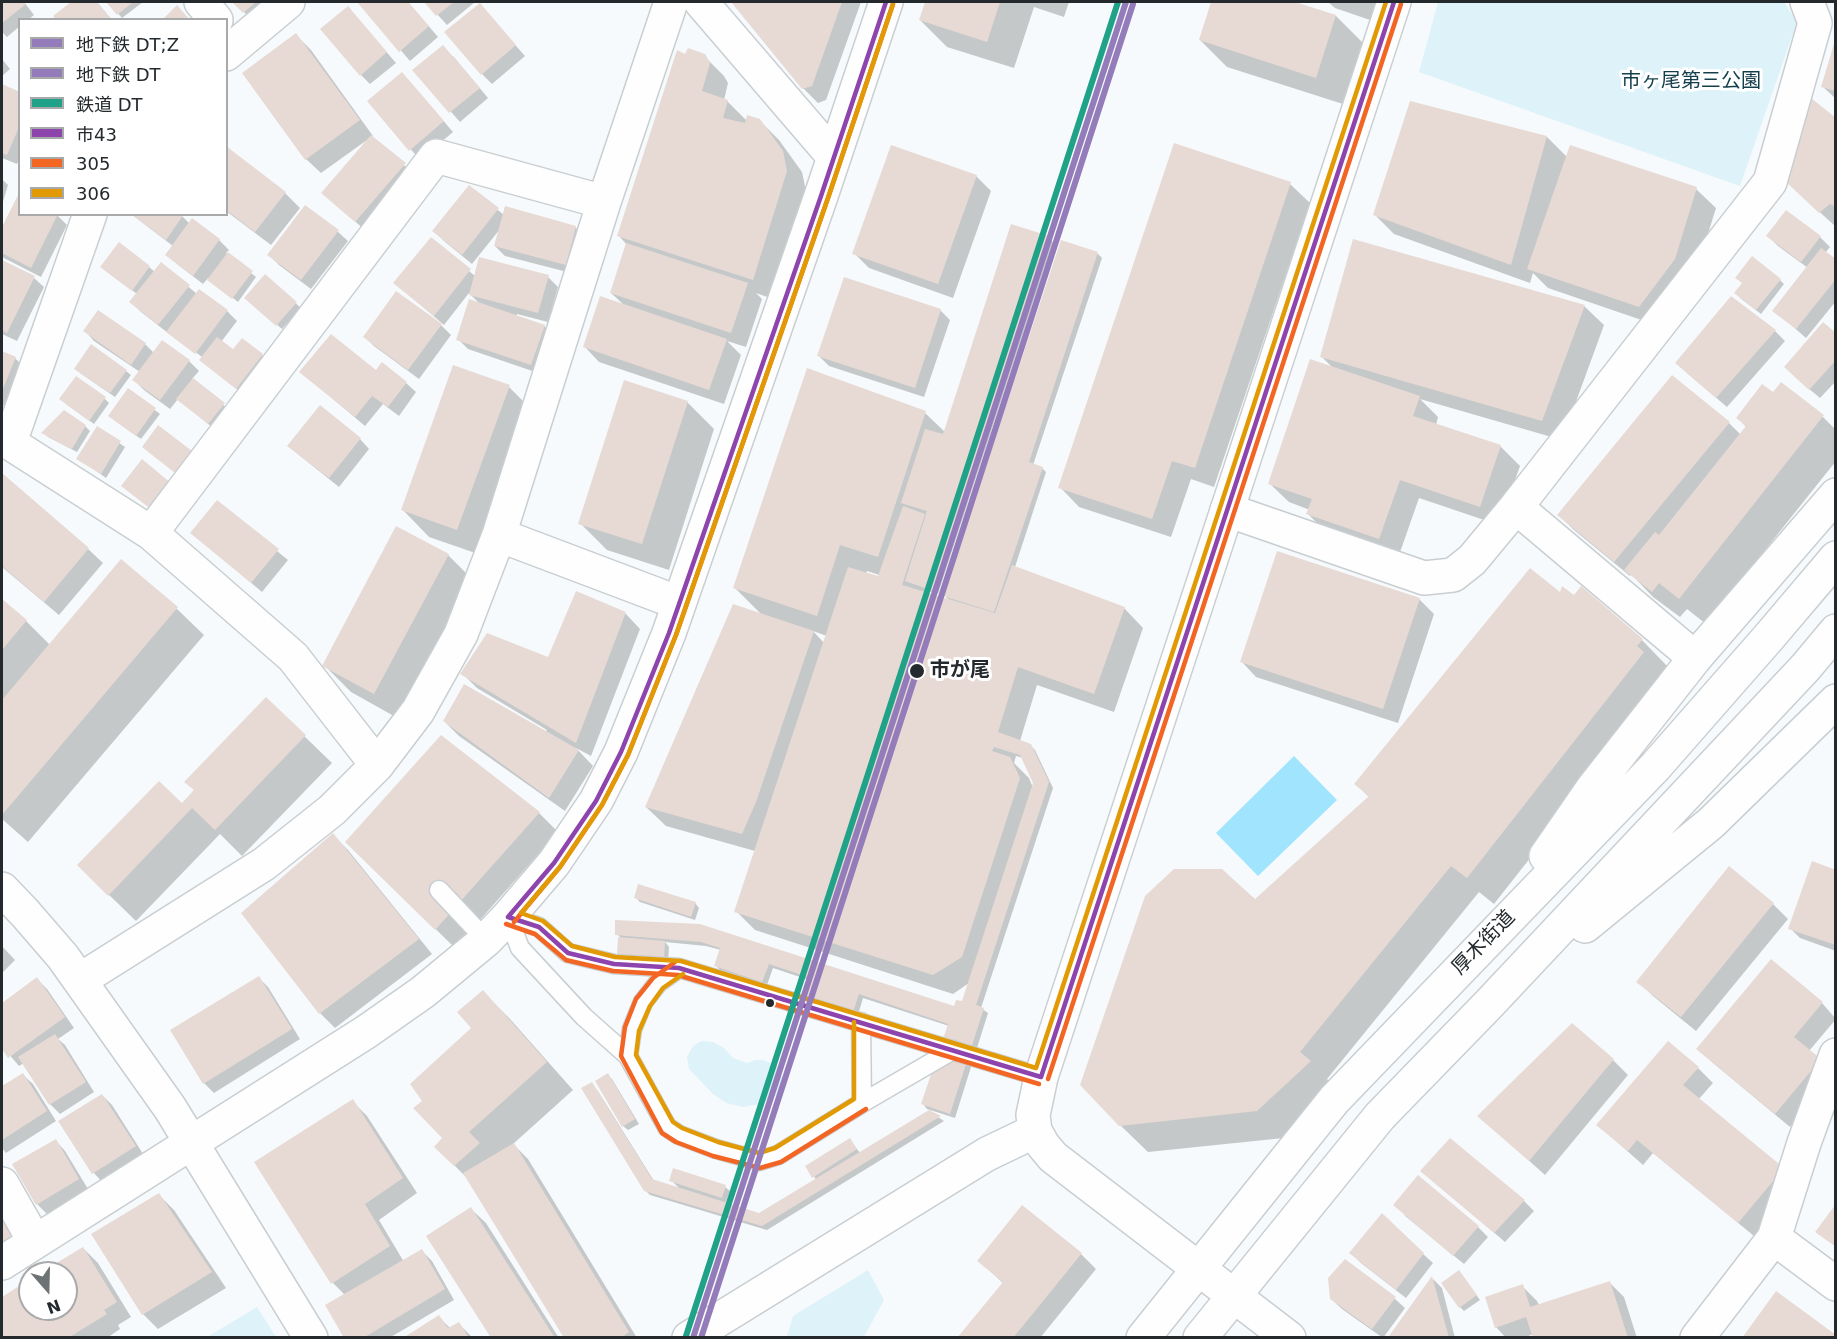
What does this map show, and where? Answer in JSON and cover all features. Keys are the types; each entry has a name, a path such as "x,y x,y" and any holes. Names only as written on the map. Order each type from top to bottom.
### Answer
{"main road":[{"path":"201,2 214,18"},
{"path":"230,43 288,2"},
{"path":"80,980 264,864 332,810 377,765 417,711 461,634 499,535 670,2"},
{"path":"700,2 834,157"},
{"path":"2,1263 366,1032 423,992 497,928 554,863 596,801 621,752 679,603 834,157 885,2"},
{"path":"1289,1338 1053,1157 1035,1131 1033,1115 1041,1077 1394,2"},
{"path":"1227,510 1424,578 1453,575 1472,560 1770,182 1815,23 1807,2"},
{"path":"151,533 436,156 604,202"},
{"path":"89,216 6,440 151,533 293,657 377,765"},
{"path":"1488,939 1593,788 1695,658 1836,495"},
{"path":"1516,507 1695,658"},
{"path":"499,535 679,603"},
{"name":"厚木街道","path":"1143,1338 1334,1100 1655,766 1836,558"},
{"path":"1200,1338 1380,1116 1488,1005 1805,668 1836,631"},
{"path":"1488,1005 1711,823 1836,701"},
{"path":"2,889 63,957 170,1107 310,1338"},
{"path":"1697,1338 1774,1238 1804,1143 1836,1055"},
{"path":"689,1338 987,1154 1035,1131"},
{"path":"2,1184 34,1242"},
{"path":"1774,1238 1836,1284"}],"lane":[{"path":"439,890 497,928 520,948 584,1017 628,1056 667,1126 679,1135 716,1149 759,1161 778,1155 953,1050"},
{"path":"497,928 539,927 568,953 614,964 679,968 1041,1077"},
{"path":"628,1056 632,1029 643,1002 658,983 679,968"},
{"path":"861,1022 862,1103"}],"green space":[{"name":"市ヶ尾第三公園","path":"1438,2 1784,2 1797,22 1740,186 1419,72"},
{"path":"701,1041 713,1042 724,1048 733,1058 747,1063 763,1060 776,1065 780,1070 785,1087 776,1096 761,1104 743,1107 726,1103 713,1094 689,1069 687,1057 693,1046"},
{"path":"868,1270 884,1300 864,1337 787,1337 793,1316"},
{"path":"257,1307 276,1337 207,1337"}],"water":[{"path":"1294,756 1337,800 1258,876 1216,833"}],"building":[{"path":"2,2 24,2 26,4 2,23"},
{"path":"71,2 97,2 110,18 54,18 53,16"},
{"path":"106,2 133,2 117,15"},
{"path":"232,2 256,2 243,13"},
{"path":"357,2 408,2 429,26 399,52"},
{"path":"424,2 454,2 436,16"},
{"path":"731,2 842,2 812,86 802,89"},
{"path":"925,2 1000,2 987,42 919,20"},
{"path":"1211,2 1295,2 1336,15 1316,78 1199,40"},
{"path":"480,3 516,45 481,75 444,32"},
{"path":"177,5 188,18 164,18"},
{"path":"348,6 387,52 360,76 320,29"},
{"path":"296,33 360,120 305,160 242,73"},
{"path":"1836,37 1836,91 1821,87"},
{"path":"443,45 480,88 449,113 412,70"},
{"path":"688,48 705,54 710,63 702,91 728,100 723,118 745,123 747,115 760,119 783,151 787,171 753,280 617,236 677,50 685,54"},
{"path":"402,72 444,121 409,151 367,101"},
{"path":"2,84 18,91 18,130 7,155 2,153"},
{"path":"1811,98 1836,118 1836,207 1830,204 1819,213 1785,181"},
{"path":"1410,101 1547,136 1511,265 1373,215"},
{"path":"371,135 406,163 355,222 321,193"},
{"path":"1174,143 1291,182 1195,468 1172,461 1152,519 1058,488"},
{"path":"891,145 977,175 938,284 852,254"},
{"path":"1570,145 1697,187 1675,259 1639,307 1527,269"},
{"path":"228,148 286,192 255,232 228,212"},
{"path":"469,185 499,208 462,255 432,231"},
{"path":"18,195 18,216 57,216 31,268 2,253 2,227"},
{"path":"305,205 339,230 301,280 267,255"},
{"path":"505,206 576,226 566,265 494,246"},
{"path":"1786,210 1821,236 1801,262 1766,236"},
{"path":"134,216 183,216 166,240"},
{"path":"192,218 220,239 193,276 165,255"},
{"path":"1011,224 1049,236 934,591 905,581 927,511 901,503 925,429 943,434"},
{"path":"431,237 471,269 434,316 393,283"},
{"path":"1353,239 1585,305 1542,421 1320,357"},
{"path":"1061,240 1098,252 1029,462 1043,467 994,612 943,596"},
{"path":"119,242 150,266 132,291 100,267"},
{"path":"626,243 748,283 731,333 610,293"},
{"path":"1821,248 1836,259 1836,279 1796,329 1772,311"},
{"path":"228,252 253,271 232,299 207,280"},
{"path":"1752,256 1781,279 1756,310 1734,293 1742,283 1735,278"},
{"path":"479,257 549,275 538,313 469,295"},
{"path":"2,260 35,276 7,333 2,330"},
{"path":"161,262 190,285 158,325 129,302"},
{"path":"265,274 297,302 276,326 244,298"},
{"path":"844,277 941,309 915,388 817,356"},
{"path":"199,289 228,310 195,354 166,332"},
{"path":"396,291 442,324 408,370 363,337"},
{"path":"600,296 727,339 709,390 583,347"},
{"path":"1731,296 1776,330 1716,398 1675,363"},
{"path":"469,299 545,325 531,365 456,340"},
{"path":"98,310 146,343 131,365 83,331"},
{"path":"1823,322 1836,333 1836,360 1809,390 1784,367"},
{"path":"331,334 376,370 382,362 407,382 388,407 372,396 355,417 299,372"},
{"path":"217,337 233,349 242,338 263,354 236,389 199,360"},
{"path":"162,340 190,360 160,400 132,380"},
{"path":"91,344 127,370 110,393 74,369"},
{"path":"2,351 16,357 2,391"},
{"path":"1310,359 1420,396 1413,416 1501,445 1480,507 1400,480 1379,539 1306,514 1312,499 1268,484"},
{"path":"453,365 510,385 457,530 401,510"},
{"path":"807,368 926,411 878,557 840,545 817,616 733,588"},
{"path":"1672,375 1730,422 1614,562 1557,515"},
{"path":"76,376 106,397 89,421 59,399"},
{"path":"193,378 225,403 208,424 176,399"},
{"path":"624,380 688,401 642,544 578,524"},
{"path":"1781,382 1824,415 1679,599 1659,583 1652,592 1624,570 1655,532 1659,535 1746,426 1736,418 1762,384 1773,392"},
{"path":"128,388 156,408 136,436 108,416"},
{"path":"320,405 361,438 329,478 287,446"},
{"path":"64,410 86,425 72,449 41,433"},
{"path":"158,425 192,451 175,473 142,447"},
{"path":"97,426 121,441 101,474 76,459"},
{"path":"142,459 172,484 152,510 121,486"},
{"path":"2,473 89,548 44,602 2,566"},
{"path":"217,500 279,549 251,583 190,533"},
{"path":"903,506 925,514 902,585 995,613 1012,565 1125,607 1094,694 1018,667 998,732 1031,744 1049,782 976,1005 984,1008 950,1114 921,1104 948,1024 859,994 853,1012 806,996 811,978 769,964 762,982 714,966 720,948 701,942 615,935 615,920 700,924 954,1006 956,1000 962,1001 1033,783 1020,755 994,747 992,751 1010,757 1020,778 962,957 933,975 734,912 848,567 878,576"},
{"path":"396,526 449,554 374,694 322,666"},
{"path":"1277,551 1420,598 1383,709 1240,662"},
{"path":"121,559 178,607 2,815 2,700"},
{"path":"1530,568 1560,592 1562,586 1574,595 1581,586 1643,639 1637,646 1644,652 1467,878 1451,866 1300,1052 1311,1061 1257,1111 1119,1126 1080,1085 1145,896 1174,869 1222,869 1255,899 1369,796 1354,784"},
{"path":"576,591 626,612 576,743 460,674 487,633 548,657"},
{"path":"2,599 27,620 2,650"},
{"path":"733,604 814,631 756,802 742,834 645,807"},
{"path":"464,684 579,750 549,798 443,721"},
{"path":"266,697 306,735 215,830 192,808 108,896 77,865 159,781 182,803 194,790 184,782"},
{"path":"441,735 540,812 435,930 345,842"},
{"path":"333,833 419,939 319,1014 241,913"},
{"path":"1812,861 1836,870 1836,945 1788,929"},
{"path":"1729,866 1774,903 1681,1017 1636,982"},
{"path":"638,884 696,902 691,917 634,898"},
{"path":"618,937 665,941 664,958 617,954"},
{"path":"1771,959 1823,1002 1794,1037 1821,1059 1775,1114 1696,1049"},
{"path":"259,976 292,1029 203,1084 170,1030"},
{"path":"37,977 65,1017 8,1058 2,1049 2,1003"},
{"path":"483,990 547,1062 469,1132 480,1143 454,1166 434,1147 442,1138 413,1108 422,1101 410,1084 471,1028 457,1012"},
{"path":"1572,1023 1614,1059 1529,1161 1477,1116"},
{"path":"55,1034 86,1082 49,1105 18,1057"},
{"path":"1668,1041 1699,1067 1683,1085 1784,1168 1738,1223 1637,1140 1628,1151 1596,1125"},
{"path":"23,1073 47,1111 2,1140 2,1086"},
{"path":"608,1073 635,1119 622,1127 595,1081"},
{"path":"592,1082 652,1179 759,1213 929,1110 941,1116 762,1226 644,1191 581,1088"},
{"path":"102,1094 136,1146 92,1174 58,1121"},
{"path":"353,1099 403,1178 365,1204 390,1246 331,1284 254,1162"},
{"path":"850,1138 857,1149 812,1178 805,1166"},
{"path":"1450,1138 1525,1200 1494,1233 1420,1171"},
{"path":"56,1139 79,1179 36,1205 12,1164"},
{"path":"514,1143 629,1332 621,1338 564,1338 463,1173"},
{"path":"673,1168 726,1185 722,1198 669,1181"},
{"path":"1418,1175 1479,1226 1453,1256 1393,1205"},
{"path":"159,1193 212,1272 142,1315 91,1234"},
{"path":"1836,1204 1836,1247 1815,1232"},
{"path":"1022,1205 1082,1253 1013,1338 957,1338 1003,1282 977,1261"},
{"path":"471,1207 555,1338 491,1338 426,1236"},
{"path":"1382,1213 1424,1253 1396,1290 1349,1253"},
{"path":"2,1218 14,1238 2,1245"},
{"path":"83,1247 117,1302 104,1310 107,1314 68,1338 2,1338 2,1297 18,1287 18,1321 78,1321 78,1261 60,1261"},
{"path":"422,1249 445,1289 363,1338 344,1338 325,1305"},
{"path":"1345,1259 1396,1297 1372,1329 1330,1299 1328,1278"},
{"path":"1459,1270 1477,1295 1459,1308 1441,1283"},
{"path":"1432,1276 1449,1338 1391,1338 1389,1336"},
{"path":"1610,1281 1628,1338 1533,1338 1526,1317 1495,1328 1485,1297 1523,1284 1530,1307"},
{"path":"1776,1291 1836,1335 1836,1338 1742,1338"},
{"path":"439,1315 448,1328 459,1322 469,1338 403,1338"}],"metro line":[{"name":"DT;Z","path":"693,1338 1126,2"},
{"name":"DT","path":"701,1338 1133,4"}],"rail line":[{"name":"DT","path":"686,1336 1118,2"}],"transit line":[{"name":"市43","path":"508,917 554,863 596,801 621,752 669,633 886,2"},
{"name":"306","path":"893,4 676,635 628,755 602,805 560,867 521,913 543,921 572,946 615,957 681,961 1036,1068 1386,2"},
{"name":"市43","path":"1041,1077 1394,2"},
{"name":"305","path":"514,922 560,867 602,805 628,755 676,635 893,4"},
{"name":"305","path":"1048,1079 1401,4"},
{"name":"市43","path":"508,917 539,927 568,953 614,964 679,968 1041,1077"},
{"name":"305","path":"506,924 535,934 566,960 613,971 678,975 1039,1084"},
{"name":"305","path":"675,962 653,978 636,999 625,1027 621,1056 662,1133 676,1142 713,1156 760,1168 781,1162 866,1109"},
{"name":"306","path":"683,974 663,988 650,1006 639,1031 636,1055 673,1122 682,1128 718,1142 759,1153 775,1148 854,1099 854,1022"}],"place":[{"name":"市が尾","path":"917,671"}]}
